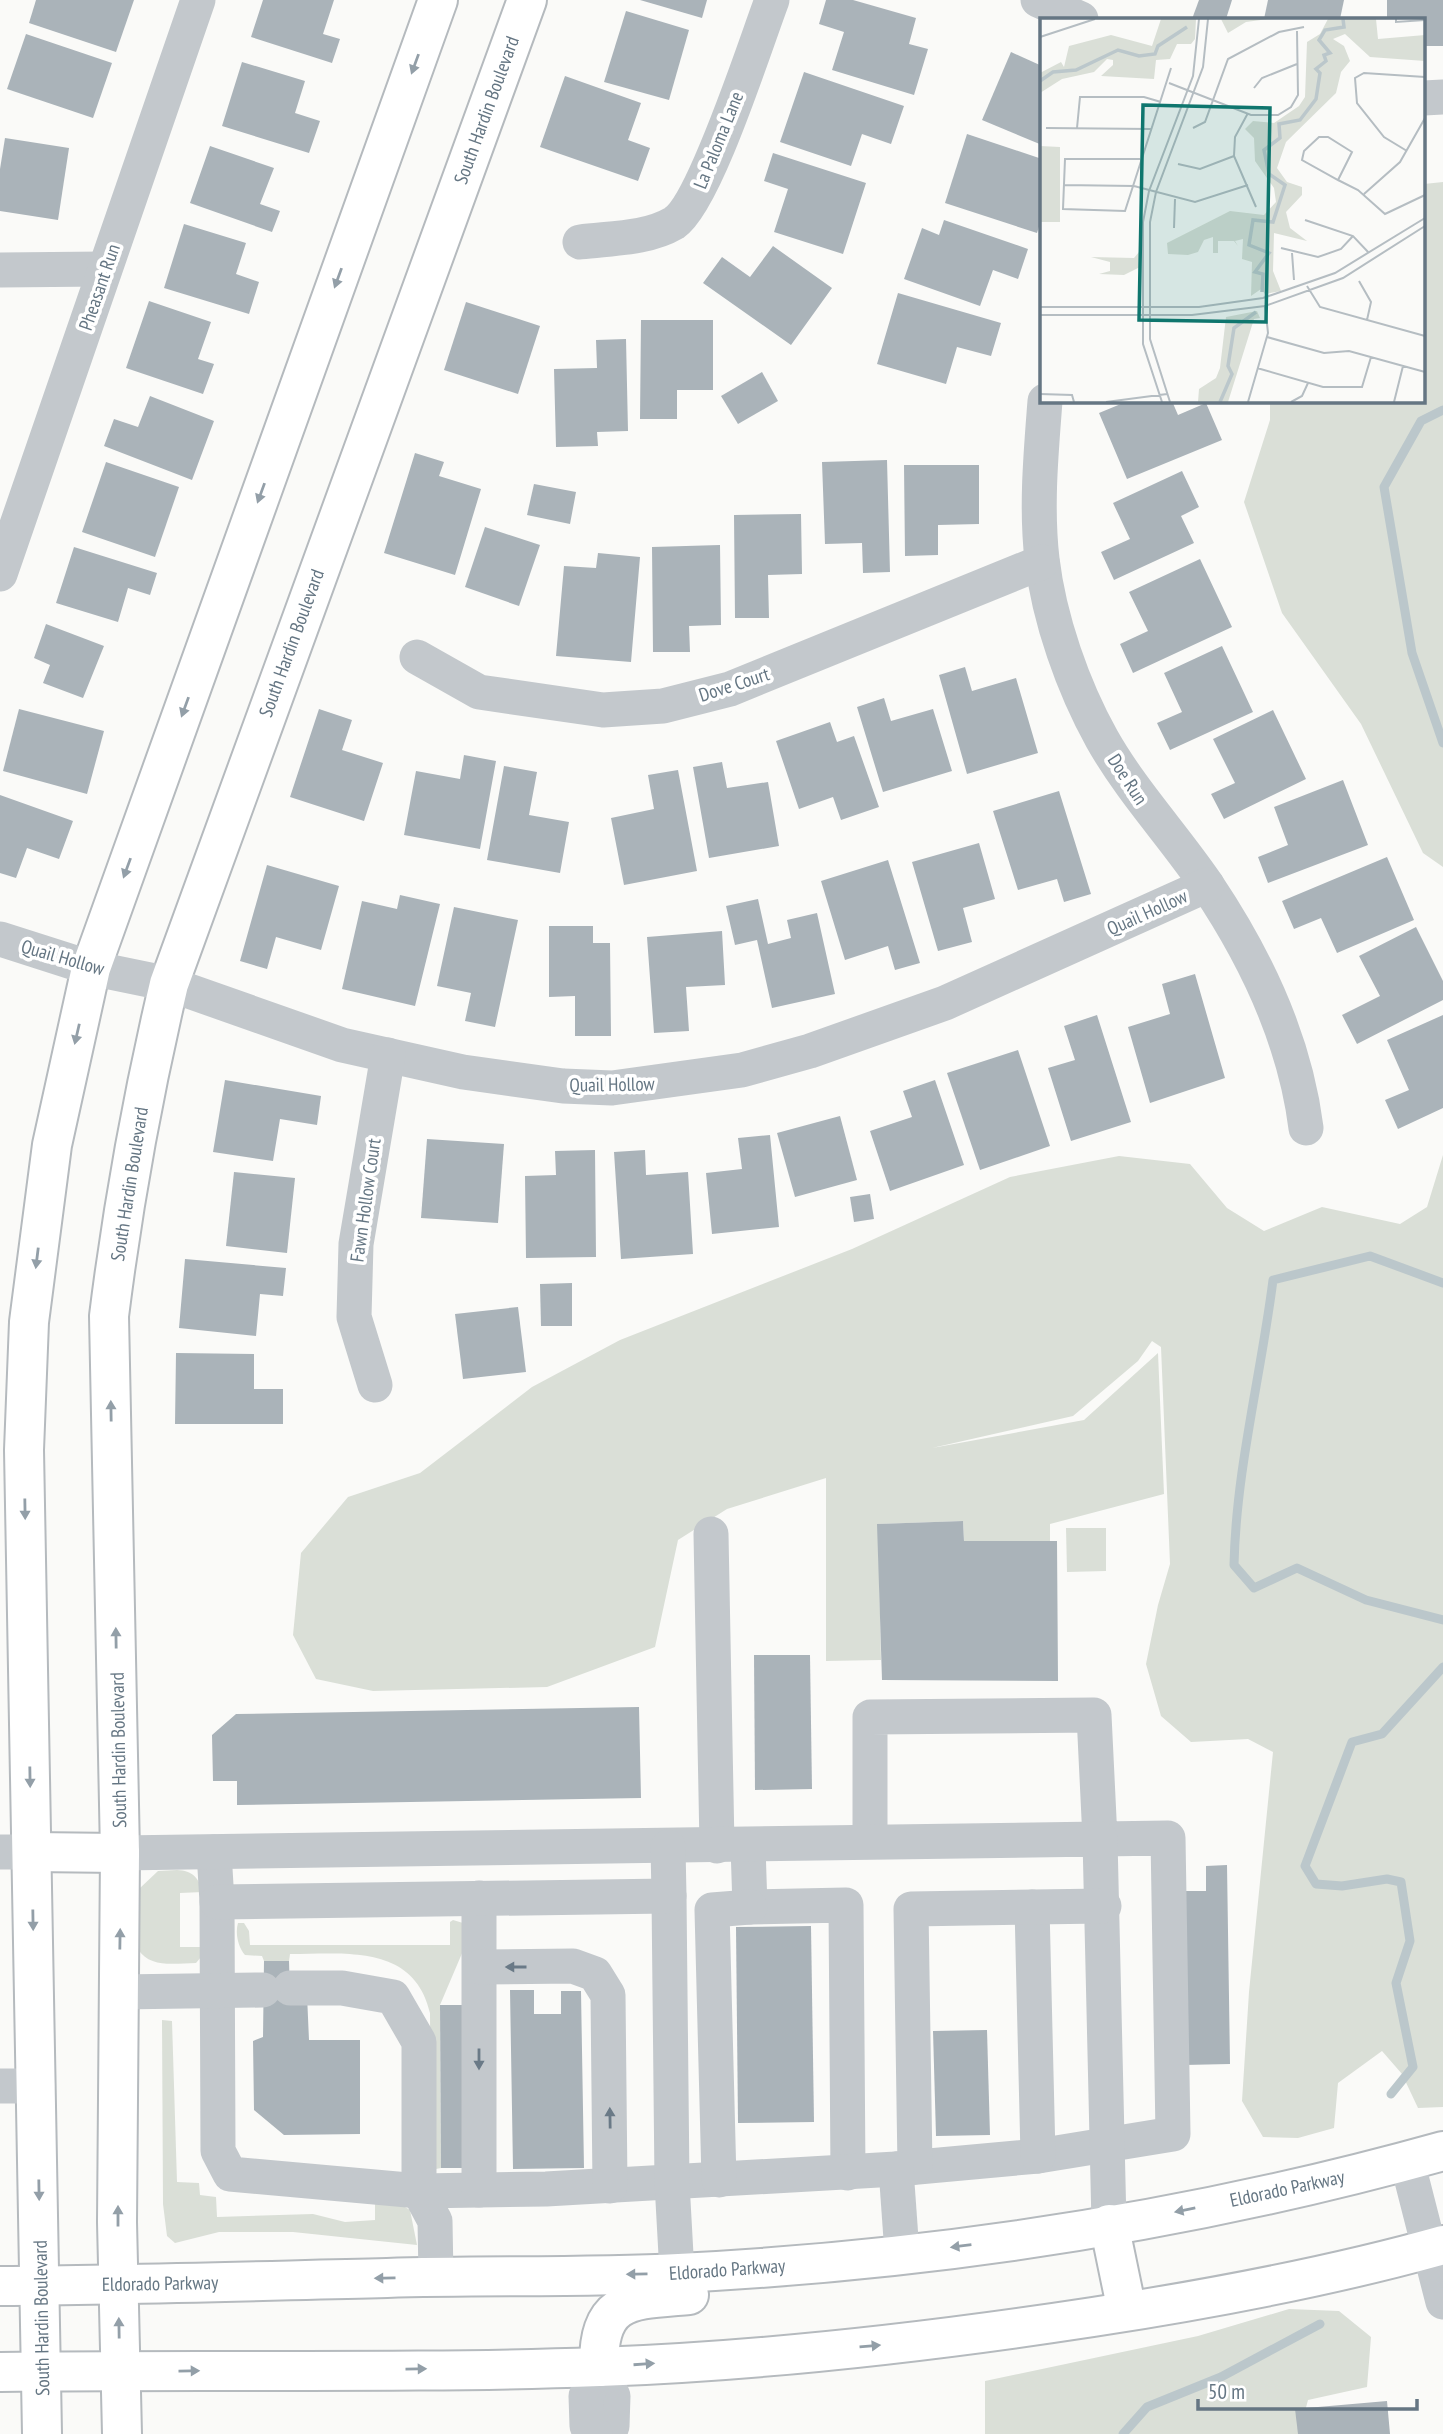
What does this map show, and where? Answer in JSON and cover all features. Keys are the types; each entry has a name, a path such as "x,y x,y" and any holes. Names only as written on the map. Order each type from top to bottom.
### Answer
{"main road":[{"name":"South Hardin Boulevard","path":"42,2434 41,2286 18,2086 12,1447 52,1145 92,968 438,0"},
{"name":"South Hardin Boulevard","path":"122,2434 118,2284 120,1853 108,1316 144,1090 169,984 527,0"},
{"path":"16,1852 120,1853"},
{"name":"Eldorado Parkway","path":"0,2286 677,2273 797,2265 1109,2224 1241,2199 1443,2151"},
{"path":"1109,2224 1127,2311"},
{"path":"0,2372 599,2367 934,2340 1231,2293 1436,2247"},
{"path":"599,2367 599,2339 602,2328 628,2303 736,2291 797,2265"}],"street":[{"name":"Pheasant Run","path":"0,573 198,0"},
{"name":"La Paloma Lane","path":"580,242 655,232 676,221 689,207 705,179 772,0"},
{"path":"1038,0 1079,18"},
{"path":"0,270 104,269"},
{"name":"Doe Run","path":"1045,402 1042,562 1066,654 1101,738 1142,803 1207,885 1276,1011 1295,1062 1306,1128"},
{"name":"Dove Court","path":"417,657 479,692 603,709 663,706 730,690 1042,562"},
{"name":"Quail Hollow","path":"0,939 92,968 169,984 342,1045 463,1072 563,1086 612,1088 742,1070 810,1051 945,1003 1207,885"},
{"name":"Fawn Hollow Court","path":"375,1385 354,1317 356,1244 388,1055"},
{"path":"711,1534 732,1846 750,1907"},
{"path":"870,1842 870,1717 1094,1715 1104,1906 1109,2224"},
{"path":"120,1853 1168,1838 1173,2134 1107,2147 1038,2156 848,2173 610,2186 419,2191 230,2174 218,2151 217,1902 214,1852"},
{"path":"668,1847 672,2182 677,2273"},
{"path":"217,1902 668,1896"},
{"path":"479,1898 479,2190"},
{"path":"719,2180 712,1909 846,1905 848,2173"},
{"path":"902,2253 911,1909 1104,1906"},
{"path":"1032,1907 1038,2156"},
{"path":"480,1967 573,1966 595,1974 608,1996 610,2186"},
{"path":"119,1992 342,1987 393,1997 419,2042 419,2191 435,2221 436,2277"},
{"path":"1407,2161 1436,2247 1443,2302"},
{"path":"597,2434 587,2426 586,2396 599,2367"}],"shaded area":[{"path":"1443,182 1443,867 1423,853 1361,724 1282,613 1244,502 1270,420 1270,402 1426,402 1426,184"},
{"path":"1443,1155 1443,2107 1418,2108 1402,2074 1382,2051 1338,2083 1334,2128 1298,2138 1263,2137 1242,2101 1249,1992 1273,1752 1248,1739 1191,1742 1161,1716 1146,1664 1158,1605 1170,1564 1161,1347 1152,1341 1138,1361 1073,1416 932,1448 1084,1420 1158,1353 1164,1494 1050,1524 1050,1541 964,1541 963,1521 878,1524 881,1660 826,1661 826,1478 727,1509 678,1540 655,1647 547,1687 373,1691 316,1679 293,1635 301,1553 348,1497 420,1473 532,1387 620,1340 852,1249 1010,1177 1119,1156 1190,1164 1227,1208 1264,1231 1322,1207 1400,1224 1427,1207"},
{"path":"1066,1528 1106,1528 1106,1571 1067,1572"},
{"path":"177,1870 194,1876 203,1892 180,1893 180,1947 203,1947 201,1957 196,1963 156,1962 149,1960 138,1949 139,1889 158,1871"},
{"path":"453,1920 463,1923 463,1951 440,2005 441,2168 436,2169 431,2163 430,2013 422,1991 409,1975 393,1964 355,1954 290,1954 289,1961 264,1961 262,1956 245,1955 239,1944 237,1931 238,1923 244,1923 249,1931 250,1945 450,1945 450,1922"},
{"path":"162,2020 172,2021 177,2182 199,2183 200,2195 216,2197 217,2217 313,2214 345,2222 375,2220 375,2204 400,2204 410,2210 417,2245 293,2232 219,2232 175,2243 167,2236 163,2204"},
{"path":"1289,2309 1339,2311 1371,2337 1367,2387 1308,2400 1299,2434 985,2434 985,2381 1198,2336"}],"building":[{"path":"36,0 134,0 116,52 29,23"},
{"path":"263,0 334,0 323,34 340,39 332,63 251,37"},
{"path":"640,0 707,0 702,18"},
{"path":"826,0 853,0 916,18 909,44 928,49 914,95 832,70 844,32 819,24"},
{"path":"1199,0 1232,0 1226,18 1192,18"},
{"path":"1268,0 1344,0 1340,18 1264,18"},
{"path":"1387,0 1443,0 1443,46 1426,46 1426,18 1387,18"},
{"path":"626,11 689,30 669,100 604,82"},
{"path":"26,34 112,63 93,118 7,89"},
{"path":"1011,52 1040,65 1040,144 982,120"},
{"path":"242,62 305,81 295,113 320,121 309,153 222,126"},
{"path":"804,72 904,106 891,144 862,134 851,166 780,142"},
{"path":"565,76 641,103 628,140 650,148 638,181 540,147"},
{"path":"967,134 1040,158 1040,223 1037,233 945,203"},
{"path":"5,138 69,148 58,220 0,211 0,169"},
{"path":"210,146 274,168 260,204 280,211 272,232 190,203"},
{"path":"773,153 866,183 843,254 774,232 788,189 764,181"},
{"path":"944,220 1028,249 1018,279 993,270 980,306 904,279 922,228 939,235"},
{"path":"184,224 246,243 236,274 259,282 249,314 164,288"},
{"path":"773,246 832,288 791,345 703,283 722,257 750,277"},
{"path":"898,293 1001,323 991,356 957,347 946,384 877,364"},
{"path":"149,301 211,322 198,359 214,364 203,394 126,368"},
{"path":"466,302 540,326 518,394 444,370"},
{"path":"641,320 713,320 713,390 677,390 677,419 640,419"},
{"path":"626,339 628,431 597,432 598,446 556,447 554,369 597,368 596,340"},
{"path":"762,372 778,401 738,424 721,396"},
{"path":"150,396 214,421 192,480 104,446 114,419 138,427"},
{"path":"1126,402 1172,402 1178,415 1206,403 1222,440 1127,479 1099,413"},
{"path":"415,453 444,462 439,476 481,489 455,575 384,553"},
{"path":"887,460 890,572 863,573 862,543 825,544 822,462"},
{"path":"106,462 179,487 155,557 82,532"},
{"path":"904,465 979,465 979,524 938,525 938,555 905,556"},
{"path":"1182,471 1199,507 1181,516 1194,543 1114,580 1101,552 1130,539 1113,503"},
{"path":"534,484 576,492 570,524 527,515"},
{"path":"801,514 802,574 768,575 769,618 735,618 734,515"},
{"path":"485,527 540,545 519,606 465,587"},
{"path":"720,545 721,625 689,626 690,652 653,652 652,547"},
{"path":"74,547 157,573 150,595 128,588 118,622 56,603"},
{"path":"598,553 640,557 631,662 556,656 564,566 596,568"},
{"path":"1200,559 1232,627 1133,673 1120,644 1148,631 1129,592"},
{"path":"46,624 104,646 83,698 43,683 50,665 34,658"},
{"path":"1222,646 1253,712 1170,750 1157,723 1182,712 1164,673"},
{"path":"965,667 972,691 1016,678 1038,753 967,774 939,675"},
{"path":"884,698 891,721 933,709 952,771 883,792 857,707"},
{"path":"19,709 104,731 87,794 3,771"},
{"path":"319,709 352,720 342,750 383,763 364,821 290,797"},
{"path":"1273,710 1306,779 1224,819 1211,794 1235,783 1213,739"},
{"path":"830,722 837,742 854,736 879,807 841,820 833,797 799,809 776,741"},
{"path":"464,755 496,761 480,849 404,835 416,771 460,779"},
{"path":"722,762 727,788 768,782 779,846 709,858 693,767"},
{"path":"504,766 537,772 529,815 569,822 560,873 487,860"},
{"path":"678,770 697,871 624,885 611,818 654,809 648,775"},
{"path":"1343,780 1368,845 1268,883 1258,857 1288,845 1274,807"},
{"path":"1059,791 1091,894 1064,902 1057,879 1018,890 993,811"},
{"path":"0,795 73,821 59,859 27,848 16,878 0,873"},
{"path":"979,843 995,899 963,908 972,942 938,951 912,862"},
{"path":"1387,857 1414,920 1337,953 1321,918 1294,929 1282,901"},
{"path":"888,860 920,963 895,970 888,946 845,960 821,881"},
{"path":"267,865 339,886 321,950 276,937 267,969 240,961"},
{"path":"400,895 440,904 415,1006 342,989 362,901 397,909"},
{"path":"758,899 768,944 791,938 787,920 817,913 835,994 772,1008 757,940 735,945 726,906"},
{"path":"454,907 518,920 495,1027 465,1021 471,993 437,986"},
{"path":"549,926 593,926 593,943 610,943 611,1036 575,1036 575,996 549,997"},
{"path":"1416,927 1443,981 1443,1000 1357,1044 1342,1015 1380,996 1359,956"},
{"path":"722,931 725,985 686,987 689,1031 654,1033 647,937"},
{"path":"1195,974 1225,1078 1150,1103 1128,1027 1170,1014 1162,984"},
{"path":"1097,1015 1131,1122 1071,1141 1048,1068 1075,1060 1064,1026"},
{"path":"1443,1015 1443,1108 1398,1129 1385,1100 1409,1090 1387,1040"},
{"path":"1018,1050 1050,1146 980,1170 947,1073"},
{"path":"225,1080 321,1096 317,1125 280,1119 273,1161 213,1152"},
{"path":"935,1080 964,1165 890,1191 870,1131 912,1117 903,1091"},
{"path":"840,1116 857,1180 795,1197 777,1133"},
{"path":"770,1135 779,1227 712,1234 706,1173 742,1169 738,1138"},
{"path":"427,1139 504,1144 498,1223 421,1218"},
{"path":"595,1150 596,1257 526,1258 525,1176 556,1175 555,1151"},
{"path":"645,1150 646,1175 688,1172 693,1254 621,1259 614,1152"},
{"path":"234,1172 295,1178 287,1253 226,1246"},
{"path":"870,1194 874,1219 854,1222 850,1197"},
{"path":"185,1259 286,1268 283,1296 260,1294 256,1336 179,1328"},
{"path":"572,1283 572,1326 541,1326 540,1284"},
{"path":"518,1307 526,1372 463,1379 455,1314"},
{"path":"176,1353 254,1354 254,1389 283,1389 283,1424 175,1424"},
{"path":"963,1521 964,1541 1057,1541 1058,1681 882,1680 877,1524"},
{"path":"754,1655 810,1655 812,1789 755,1790"},
{"path":"639,1707 641,1798 237,1805 237,1781 213,1781 212,1735 236,1714"},
{"path":"1227,1865 1230,2064 1184,2065 1181,1891 1206,1891 1206,1866"},
{"path":"811,1926 814,2122 738,2123 736,1927"},
{"path":"264,1961 289,1961 290,1995 307,1995 309,2040 360,2040 360,2134 284,2135 254,2110 253,2041 263,2037"},
{"path":"510,1990 534,1990 534,2014 561,2014 561,1991 581,1991 584,2168 513,2169"},
{"path":"440,2005 462,2005 463,2168 441,2168"},
{"path":"987,2030 990,2135 936,2136 933,2031"},
{"path":"1387,2401 1390,2434 1298,2434 1295,2409"}],"waterway":[{"path":"1443,410 1421,421 1384,487 1412,653 1443,743"},
{"path":"1443,1283 1370,1256 1273,1280 1239,1494 1234,1565 1254,1588 1297,1568 1366,1600 1443,1620"},
{"path":"1391,2094 1413,2067 1396,1983 1410,1941 1401,1882 1387,1879 1342,1886 1316,1884 1305,1866 1352,1742 1382,1734 1443,1667"},
{"path":"1123,2434 1147,2407 1221,2377 1320,2324"}]}
